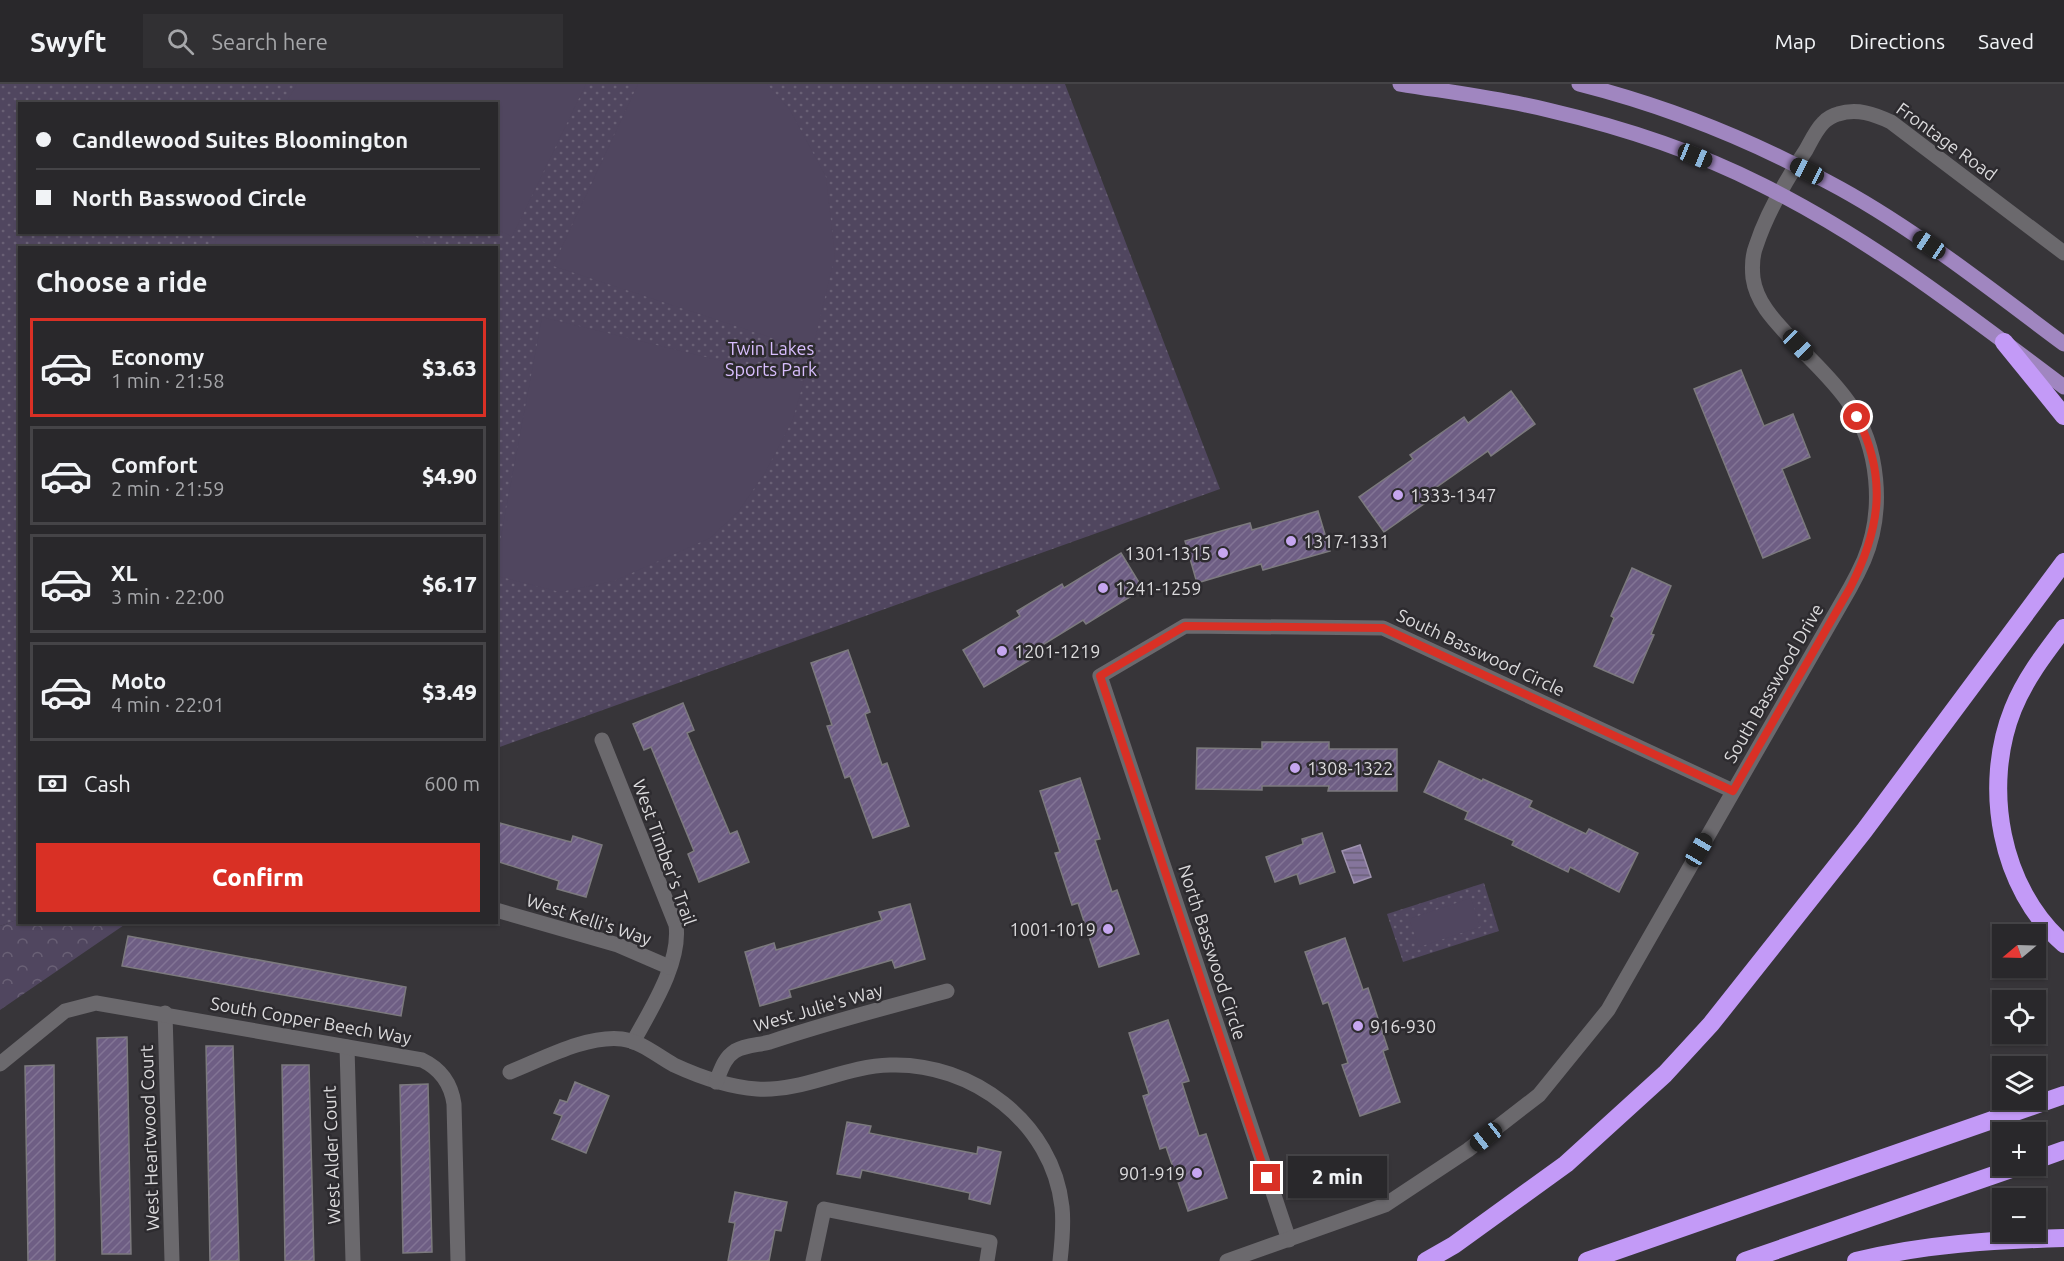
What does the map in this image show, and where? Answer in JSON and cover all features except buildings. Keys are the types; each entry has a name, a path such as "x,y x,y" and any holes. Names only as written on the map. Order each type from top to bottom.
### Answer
{"highway":[{"path":"2004,342 2064,416"},
{"path":"1426,1261 1454,1245 1566,1164 1665,1074 1731,999 1864,831 2064,562"},
{"path":"2064,628 2027,679 2012,710 2004,741 1999,777 1999,814 2007,851 2019,884 2035,913 2064,944"},
{"path":"1587,1261 2064,1095"},
{"path":"2046,1156 2064,1150"},
{"path":"1745,1261 1992,1176"},
{"path":"1856,1261 1887,1253 1938,1245 2064,1238"}],"main road":[{"path":"1400,84 1546,109 1595,122 1704,160 1755,181 1816,213 1888,258 2064,387"},
{"path":"1579,84 1620,94 1715,127 1829,182 1899,225 2064,344"}],"street":[{"name":"Frontage Road","path":"1787,179 1824,122 1838,114 1858,111 1875,114 1891,122 2064,253"},
{"name":"South Basswood Drive","path":"1227,1261 1385,1205 1468,1150 1539,1095 1608,1010 1850,588 1865,559 1876,512 1872,458 1863,430 1850,404 1837,386 1765,310 1753,279 1755,248 1778,194 1787,179"},
{"name":"South Basswood Circle","path":"1100,676 1185,626 1383,628 1733,791"},
{"name":"North Basswood Circle","path":"1100,676 1289,1240"},
{"name":"West Timber's Trail","path":"602,740 676,925 677,936 663,984 633,1042"},
{"name":"West Kelli's Way","path":"498,911 618,945 669,967"},
{"name":"West Julie's Way","path":"716,1082 723,1064 736,1051 744,1047 757,1046 805,1030 947,991"},
{"name":"South Copper Beech Way","path":"0,1064 54,1018 76,1007 96,1003 165,1013 422,1060 439,1071 452,1090 458,1261"},
{"name":"West Heartwood Court","path":"165,1013 172,1261"},
{"path":"510,1072 594,1040 623,1039 716,1082 742,1088 778,1089 798,1086 867,1067 896,1065 937,1070 972,1082 1005,1104 1020,1118 1046,1155 1058,1187 1062,1207 1063,1229 1060,1261"},
{"name":"West Alder Court","path":"347,1047 353,1261"},
{"path":"813,1261 824,1209 990,1242 987,1261"}],"green space":[{"name":"Twin Lakes Sports Park","path":"0,84 1065,84 1220,489 498,748 498,246 18,246 18,920 0,926"},
{"path":"297,84 586,84 512,237 498,230 498,102 287,102"},
{"path":"638,84 767,84 790,110 826,177 835,256 812,351 553,266"},
{"path":"218,234 412,234 429,246 214,246"},
{"path":"542,317 804,381 793,419 766,471 738,512 710,538 614,581 560,592 498,576 498,552"},
{"path":"1484,883 1499,931 1403,962 1387,914"},
{"path":"1471,898 1480,927 1419,947 1409,919"},
{"path":"18,919 18,924 126,924 0,1010 0,926"}],"shaded area":[{"path":"1360,845 1371,877 1354,883 1342,851"}],"place":[{"name":"1333-1347","path":"1398,495"},
{"name":"1317-1331","path":"1291,541"},
{"name":"1301-1315","path":"1223,553"},
{"name":"1241-1259","path":"1103,588"},
{"name":"1201-1219","path":"1002,651"},
{"name":"1308-1322","path":"1295,768"},
{"name":"1001-1019","path":"1108,929"},
{"name":"916-930","path":"1358,1026"},
{"name":"901-919","path":"1197,1173"}],"route":[{"path":"1267,1178 1100,676 1185,626 1383,628 1733,791 1865,559 1876,512 1876,488 1872,458 1857,417"}]}
